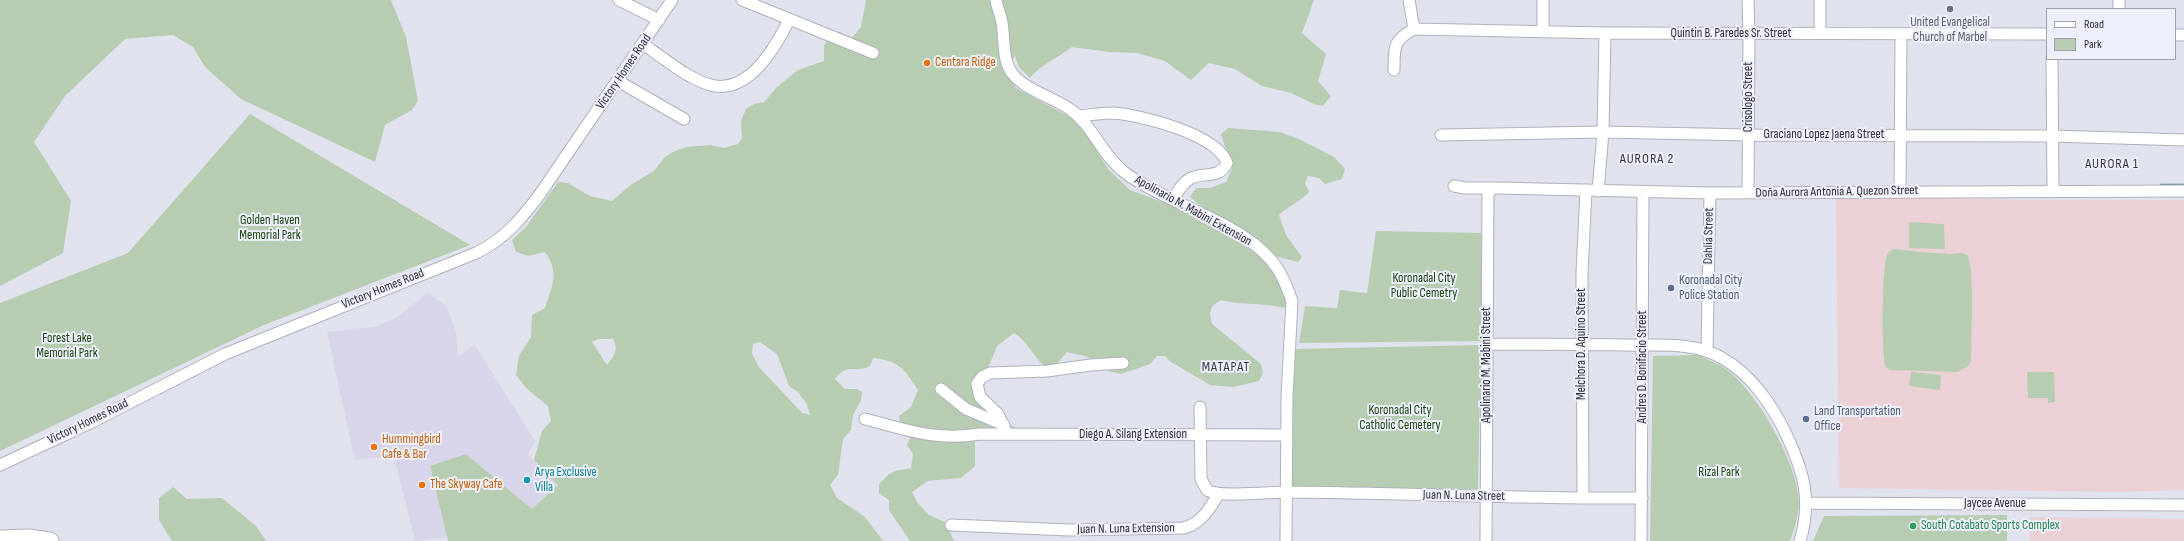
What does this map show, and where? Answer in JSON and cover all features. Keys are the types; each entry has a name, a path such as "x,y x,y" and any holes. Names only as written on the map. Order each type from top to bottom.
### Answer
{"highway":[{"path":"0,539 28,538 50,541"}],"street":[{"path":"619,0 659,20"},
{"name":"Victory Homes Road","path":"0,465 90,423 225,354 457,260 496,242 524,215 618,81 672,0"},
{"path":"742,0 873,53"},
{"name":"Apolinario M. Mabini Extension","path":"996,0 1002,21 1007,64 1012,74 1019,80 1055,100 1079,116 1111,158 1123,171 1243,237 1263,252 1277,267 1287,286 1292,301 1289,347 1286,541"},
{"path":"1394,70 1395,45 1405,34 1414,29 1409,0"},
{"path":"1543,0 1543,32"},
{"name":"Crisologo Street","path":"1748,0 1750,34 1748,193"},
{"path":"1820,0 1820,33"},
{"path":"643,44 695,78 714,86 732,85 743,79 763,63 777,44 789,20"},
{"name":"Quintin B. Paredes Sr. Street","path":"1414,29 1605,33 1820,33 1901,35 2046,34"},
{"path":"1598,191 1603,132 1605,33"},
{"path":"1900,191 1901,35"},
{"path":"2052,60 2053,192"},
{"path":"618,81 684,119"},
{"path":"1079,116 1114,114 1141,119 1195,135 1215,146 1225,156 1227,163 1224,169 1218,174 1192,178 1179,189 1174,200"},
{"name":"Graciano Lopez Jaena Street","path":"1441,135 1603,132 1749,135 2052,136 2184,140"},
{"name":"Doña Aurora Antonia A. Quezon Street","path":"1454,186 1491,189 1710,193 2184,191"},
{"name":"Apolinario M. Mabini Street","path":"1486,541 1488,195 1491,189"},
{"name":"Melchora D. Aquino Street","path":"1583,498 1582,273 1586,190"},
{"name":"Andres D. Bonifacio Street","path":"1641,541 1643,345 1642,192"},
{"name":"Dahlia Street","path":"1707,351 1710,193"},
{"path":"1488,344 1582,344 1684,347 1707,351 1722,357 1736,367 1764,398 1784,430 1797,457 1804,481 1807,502 1806,521 1800,541"},
{"path":"1005,430 998,414 978,393 977,384 986,374 1000,372 1047,371 1091,364 1123,363"},
{"path":"941,389 966,409 1005,430"},
{"path":"1200,406 1201,479 1207,490 1218,494 1286,492"},
{"name":"Diego A. Silang Extension","path":"865,419 938,437 959,437 1005,430 1201,435 1287,435"},
{"name":"Juan N. Luna Street","path":"1286,492 1486,497 1642,498"},
{"name":"Juan N. Luna Extension","path":"951,525 1069,530 1183,528 1192,525 1203,515 1218,494"},
{"name":"Jaycee Avenue","path":"1807,502 2184,505"}],"shaded area":[{"path":"1927,197 2016,200 2184,200 2184,490 2118,492 1839,488 1836,198"},
{"path":"428,293 447,307 456,332 458,357 474,344 535,441 528,454 558,485 532,509 466,454 430,466 447,537 415,541 394,456 355,460 327,332 375,327 394,319"},
{"path":"2030,517 2184,519 2184,541 2030,541"}],"green space":[{"path":"0,0 391,0 406,37 418,101 412,110 385,125 375,162 241,99 205,67 193,47 173,35 125,39 65,96 34,142 71,201 63,253 0,286"},
{"path":"866,0 1314,0 1302,33 1326,54 1318,81 1331,96 1323,106 1314,104 1291,93 1262,86 1235,69 1209,63 1191,80 1165,61 1137,53 1110,52 1072,47 1044,66 1030,78 1019,67 1015,56 1006,71 1016,88 1079,122 1108,169 1130,190 1179,208 1213,228 1223,223 1215,215 1190,197 1196,188 1210,188 1226,182 1232,169 1221,134 1228,128 1280,132 1301,140 1334,157 1345,169 1342,179 1325,184 1319,178 1308,176 1305,183 1309,192 1302,199 1279,215 1286,235 1302,257 1298,262 1275,256 1268,263 1284,290 1289,304 1284,308 1221,300 1212,306 1210,314 1212,324 1261,364 1263,373 1259,381 1233,387 1210,385 1171,362 1165,356 1157,356 1150,364 1121,374 1108,371 1088,357 1067,352 1055,366 1047,368 1038,360 1024,341 1014,333 997,346 986,373 984,387 990,410 1028,437 975,439 975,466 961,478 928,481 912,492 917,502 929,515 945,522 954,541 910,541 889,510 889,500 879,493 879,484 889,474 895,471 911,468 913,454 907,445 911,436 901,426 899,416 911,407 918,390 909,376 900,367 889,361 873,358 870,366 844,371 835,379 845,389 857,389 862,392 861,400 853,415 851,430 843,439 838,475 830,485 837,498 865,517 883,541 448,541 430,466 466,454 532,509 558,485 534,460 542,431 551,421 548,406 527,389 516,375 519,356 531,337 532,315 545,308 550,293 553,280 552,267 545,252 528,256 516,252 512,240 526,227 558,182 568,183 590,196 612,201 632,184 654,171 665,157 673,152 686,147 710,145 724,148 738,144 742,138 741,121 746,109 754,104 764,102 777,87 798,70 824,61 824,46 831,32 840,32 851,39 861,27","holes":["598,339 613,339 615,343 615,353 607,365 592,342","760,342 777,354 789,386 798,392 807,404 810,415 802,413 759,367 752,354 753,344"]},
{"path":"250,114 470,245 264,325 0,451 0,303 128,253"},
{"path":"1909,222 1944,224 1945,249 1909,248"},
{"name":"Koronadal City Public Cemetry","path":"1376,231 1481,233 1481,341 1299,343 1305,306 1337,308 1340,290 1367,293"},
{"path":"1894,249 1928,253 1960,253 1967,255 1971,272 1972,288 1971,361 1968,366 1958,372 1890,370 1886,367 1883,346 1884,276 1887,255"},
{"name":"Koronadal City Catholic Cemetery","path":"1481,345 1478,489 1290,490 1293,349"},
{"name":"Rizal Park","path":"1699,355 1724,368 1742,384 1766,416 1786,453 1798,490 1799,506 1796,524 1790,541 1650,541 1653,356"},
{"path":"1911,372 1941,375 1940,390 1909,386"},
{"path":"2027,372 2054,372 2055,402 2048,403 2048,398 2028,398"},
{"path":"173,487 187,499 222,498 256,526 266,541 172,541 159,520 159,498"},
{"name":"South Cotabato Sports Complex","path":"2007,515 2007,541 1813,541 1824,516"}],"waterway":[{"path":"2161,185 2184,185"}],"place":[{"name":"United Evangelical Church of Marbel","path":"1950,9"},
{"name":"Centara Ridge","path":"927,63"},
{"name":"Koronadal City Police Station","path":"1671,288"},
{"name":"Land Transportation Office","path":"1806,419"},
{"name":"Hummingbird Cafe & Bar","path":"374,447"},
{"name":"Arya Exclusive Villa","path":"527,480"},
{"name":"The Skyway Cafe","path":"422,485"},
{"name":"South Cotabato Sports Complex","path":"1913,526"}],"district":[{"name":"AURORA 2","path":"1647,159"},
{"name":"AURORA 1","path":"2112,164"},
{"name":"MATAPAT","path":"1226,367"}],"park label":[{"name":"Golden Haven Memorial Park","path":"270,228"},
{"name":"Forest Lake Memorial Park","path":"67,346"}]}
